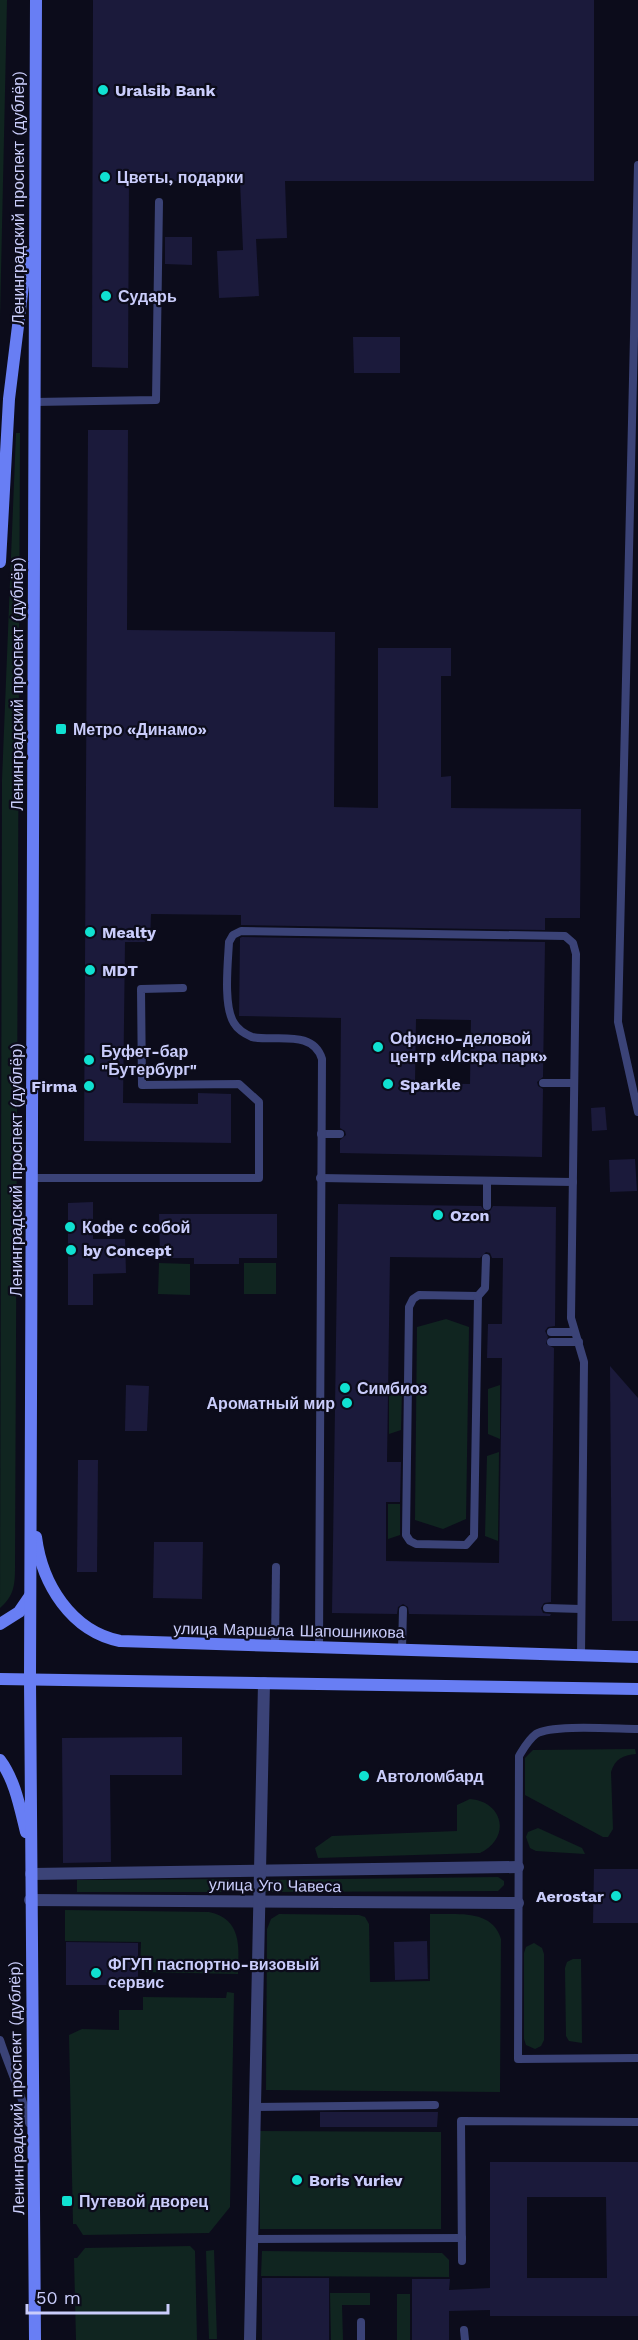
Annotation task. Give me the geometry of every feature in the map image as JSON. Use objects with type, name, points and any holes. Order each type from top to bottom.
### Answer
[{"type":"main road","name":"Ленинградский проспект (дублёр)","points":[[35,2340],[30,1900],[30,1596],[36,0]]},
{"type":"main road","points":[[0,562],[9,399],[34,198]]},
{"type":"main road","name":"улица Маршала Шапошникова","points":[[32,1500],[37,1543],[51,1586],[71,1615],[93,1633],[120,1641],[638,1657]]},
{"type":"main road","points":[[0,1624],[19,1612],[30,1596]]},
{"type":"main road","points":[[0,1679],[638,1689]]},
{"type":"main road","points":[[0,1760],[6,1768],[16,1796],[31,1847]]},
{"type":"street","points":[[250,2340],[264,1683]]},
{"type":"street","name":"улица Уго Чавеса","points":[[31,1874],[518,1867]]},
{"type":"street","name":"улица Уго Чавеса","points":[[30,1900],[362,1904],[518,1903]]},
{"type":"lane","points":[[638,165],[618,1022],[638,1112]]},
{"type":"lane","points":[[34,402],[156,400],[159,202]]},
{"type":"lane","points":[[319,1647],[321,1059],[316,1047],[305,1040],[252,1037],[238,1029],[230,1016],[229,942],[232,935],[237,932],[565,936],[573,943],[576,954],[571,1318],[584,1362],[580,1655]]},
{"type":"lane","points":[[32,1179],[259,1178],[259,1102],[239,1083],[142,1085],[141,989],[183,988]]},
{"type":"lane","points":[[543,1083],[574,1083]]},
{"type":"lane","points":[[321,1134],[340,1134]]},
{"type":"lane","points":[[320,1178],[573,1182]]},
{"type":"lane","points":[[487,1181],[487,1206]]},
{"type":"lane","points":[[478,1296],[474,1536],[466,1545],[416,1544],[406,1535],[410,1302],[419,1295],[478,1296],[483,1292],[486,1284],[486,1258]]},
{"type":"lane","points":[[551,1332],[574,1332]]},
{"type":"lane","points":[[551,1342],[579,1342]]},
{"type":"lane","points":[[275,1646],[276,1567]]},
{"type":"lane","points":[[547,1608],[581,1609]]},
{"type":"lane","points":[[402,1649],[403,1610]]},
{"type":"lane","points":[[638,1729],[551,1729],[537,1734],[526,1744],[519,1756],[518,2059],[638,2058]]},
{"type":"lane","points":[[0,2040],[24,2103],[33,2136]]},
{"type":"lane","points":[[255,2107],[435,2105]]},
{"type":"lane","points":[[462,2261],[461,2121],[638,2122]]},
{"type":"lane","points":[[252,2239],[462,2238]]},
{"type":"lane","points":[[361,2322],[361,2340]]},
{"type":"lane","points":[[464,2330],[465,2340]]},
{"type":"green space","points":[[0,0],[7,0],[0,318]]},
{"type":"green space","points":[[16,433],[20,433],[15,1573],[11,1594],[0,1608],[2,780]]},
{"type":"green space","points":[[159,1263],[190,1264],[190,1295],[158,1294]]},
{"type":"green space","points":[[244,1263],[276,1263],[276,1294],[244,1294]]},
{"type":"green space","points":[[446,1319],[469,1327],[466,1519],[443,1529],[415,1520],[417,1327]]},
{"type":"green space","points":[[500,1385],[500,1439],[488,1434],[488,1389]]},
{"type":"green space","points":[[389,1386],[402,1389],[401,1430],[389,1434]]},
{"type":"green space","points":[[499,1452],[498,1541],[485,1536],[487,1456]]},
{"type":"green space","points":[[388,1504],[400,1504],[400,1535],[388,1539]]},
{"type":"green space","points":[[635,1749],[636,1754],[620,1758],[611,1772],[613,1829],[608,1837],[603,1837],[525,1795],[525,1758],[533,1750]]},
{"type":"green space","points":[[470,1799],[490,1807],[496,1813],[499,1822],[496,1839],[480,1853],[318,1858],[315,1848],[332,1836],[457,1831],[457,1805]]},
{"type":"green space","points":[[538,1828],[582,1848],[585,1854],[536,1851],[530,1848],[526,1837],[528,1832]]},
{"type":"green space","points":[[498,1877],[504,1881],[504,1885],[498,1891],[263,1892],[263,1880]]},
{"type":"green space","points":[[229,1879],[230,1892],[77,1892],[77,1880]]},
{"type":"green space","points":[[65,1910],[209,1912],[220,1916],[228,1921],[236,1936],[239,1954],[238,1974],[140,1972],[141,1942],[65,1941]]},
{"type":"green space","points":[[279,1914],[365,1917],[369,1924],[370,1982],[430,1981],[430,1914],[472,1915],[490,1922],[501,1939],[500,2092],[266,2090],[267,1929],[271,1919]]},
{"type":"green space","points":[[534,1943],[542,1948],[544,1954],[544,2040],[541,2046],[535,2049],[526,2045],[524,2039],[524,1953],[526,1947]]},
{"type":"green space","points":[[581,1959],[582,2043],[569,2041],[566,2036],[565,1968],[567,1962]]},
{"type":"green space","points":[[227,1992],[234,1993],[230,2207],[209,2233],[83,2235],[76,2224],[73,2224],[69,2035],[82,2029],[119,2030],[119,2010],[143,2010],[143,1997],[226,1998]]},
{"type":"green space","points":[[260,2131],[441,2132],[441,2229],[260,2229]]},
{"type":"green space","points":[[190,2246],[195,2251],[197,2340],[76,2340],[74,2258],[77,2258],[85,2248]]},
{"type":"green space","points":[[214,2250],[217,2339],[209,2339],[206,2251]]},
{"type":"green space","points":[[262,2251],[442,2253],[449,2260],[449,2277],[261,2276]]},
{"type":"green space","points":[[330,2293],[370,2293],[370,2305],[342,2305],[343,2340],[331,2340]]},
{"type":"green space","points":[[397,2294],[410,2294],[410,2340],[397,2340]]},
{"type":"building","points":[[93,0],[594,0],[594,181],[285,181],[287,238],[256,239],[259,296],[219,298],[217,251],[243,250],[240,181],[129,181],[128,368],[92,367]]},
{"type":"building","points":[[165,237],[192,237],[192,265],[165,264]]},
{"type":"building","points":[[353,337],[400,337],[400,373],[354,373]]},
{"type":"building","points":[[88,430],[128,430],[127,630],[335,632],[334,807],[378,808],[378,648],[451,648],[451,676],[441,676],[441,777],[451,776],[451,808],[581,809],[580,918],[545,918],[545,930],[241,925],[241,915],[151,914],[150,942],[125,942],[123,1103],[198,1104],[198,1093],[231,1094],[231,1143],[84,1141]]},
{"type":"building","name":"Офисно-деловой центр «Искра парк»","points":[[240,938],[545,942],[543,1077],[537,1082],[538,1086],[543,1089],[542,1157],[340,1153],[340,1140],[346,1135],[345,1131],[340,1128],[341,1018],[239,1016]],"holes":[[[416,1019],[471,1020],[470,1084],[415,1083]]]},
{"type":"building","points":[[605,1107],[607,1130],[592,1131],[591,1108]]},
{"type":"building","points":[[635,1159],[637,1191],[610,1192],[609,1160]]},
{"type":"building","points":[[93,1202],[93,1239],[125,1239],[126,1273],[93,1274],[93,1305],[68,1305],[68,1203]]},
{"type":"building","points":[[338,1204],[481,1206],[486,1212],[490,1211],[493,1206],[556,1207],[555,1326],[548,1327],[545,1331],[548,1337],[546,1344],[554,1348],[551,1602],[544,1603],[541,1608],[543,1613],[551,1614],[550,1616],[409,1614],[408,1607],[403,1604],[398,1607],[397,1614],[332,1613]],"holes":[[[486,1252],[490,1253],[492,1258],[503,1258],[502,1324],[488,1324],[487,1358],[502,1358],[499,1563],[386,1561],[386,1502],[400,1502],[401,1462],[387,1462],[390,1257],[480,1258]]]},
{"type":"building","points":[[159,1214],[277,1214],[277,1258],[239,1258],[239,1264],[194,1264],[194,1258],[160,1258]]},
{"type":"building","points":[[610,1366],[638,1398],[638,1621],[612,1621]]},
{"type":"building","points":[[126,1385],[149,1386],[147,1431],[125,1431]]},
{"type":"building","points":[[78,1460],[98,1460],[97,1572],[77,1572]]},
{"type":"building","points":[[154,1542],[203,1542],[202,1599],[153,1598]]},
{"type":"building","points":[[182,1737],[182,1775],[110,1775],[111,1862],[63,1863],[62,1738]]},
{"type":"building","name":"Aerostar","points":[[594,1869],[638,1869],[638,1923],[593,1923]]},
{"type":"building","points":[[427,1941],[428,1979],[395,1980],[394,1942]]},
{"type":"building","points":[[66,1942],[138,1943],[138,1985],[66,1985]]},
{"type":"building","points":[[320,2112],[438,2112],[437,2127],[320,2127]]},
{"type":"building","points":[[490,2162],[638,2162],[638,2316],[490,2316],[490,2310],[449,2311],[449,2340],[412,2340],[412,2279],[450,2279],[449,2290],[490,2288]],"holes":[[[527,2197],[606,2197],[607,2278],[527,2278]]]},
{"type":"building","points":[[262,2278],[329,2278],[329,2340],[262,2340]]},
{"type":"place","name":"Uralsib Bank","points":[[103,90]]},
{"type":"place","name":"Цветы, подарки","points":[[105,177]]},
{"type":"place","name":"Сударь","points":[[106,296]]},
{"type":"place","name":"Метро «Динамо»","points":[[61,729]]},
{"type":"place","name":"Mealty","points":[[90,932]]},
{"type":"place","name":"MDT","points":[[90,970]]},
{"type":"place","name":"Офисно-деловой центр «Искра парк»","points":[[378,1047]]},
{"type":"place","name":"Буфет-бар \"Бутербург\"","points":[[89,1060]]},
{"type":"place","name":"Sparkle","points":[[388,1084]]},
{"type":"place","name":"Firma","points":[[89,1086]]},
{"type":"place","name":"Ozon","points":[[438,1215]]},
{"type":"place","name":"Кофе с собой","points":[[70,1227]]},
{"type":"place","name":"by Concept","points":[[71,1250]]},
{"type":"place","name":"Симбиоз","points":[[345,1388]]},
{"type":"place","name":"Ароматный мир","points":[[347,1403]]},
{"type":"place","name":"Автоломбард","points":[[364,1776]]},
{"type":"place","name":"Aerostar","points":[[616,1896]]},
{"type":"place","name":"ФГУП паспортно-визовый сервис","points":[[96,1973]]},
{"type":"place","name":"Boris Yuriev","points":[[297,2180]]},
{"type":"place","name":"Путевой дворец","points":[[67,2201]]}]
